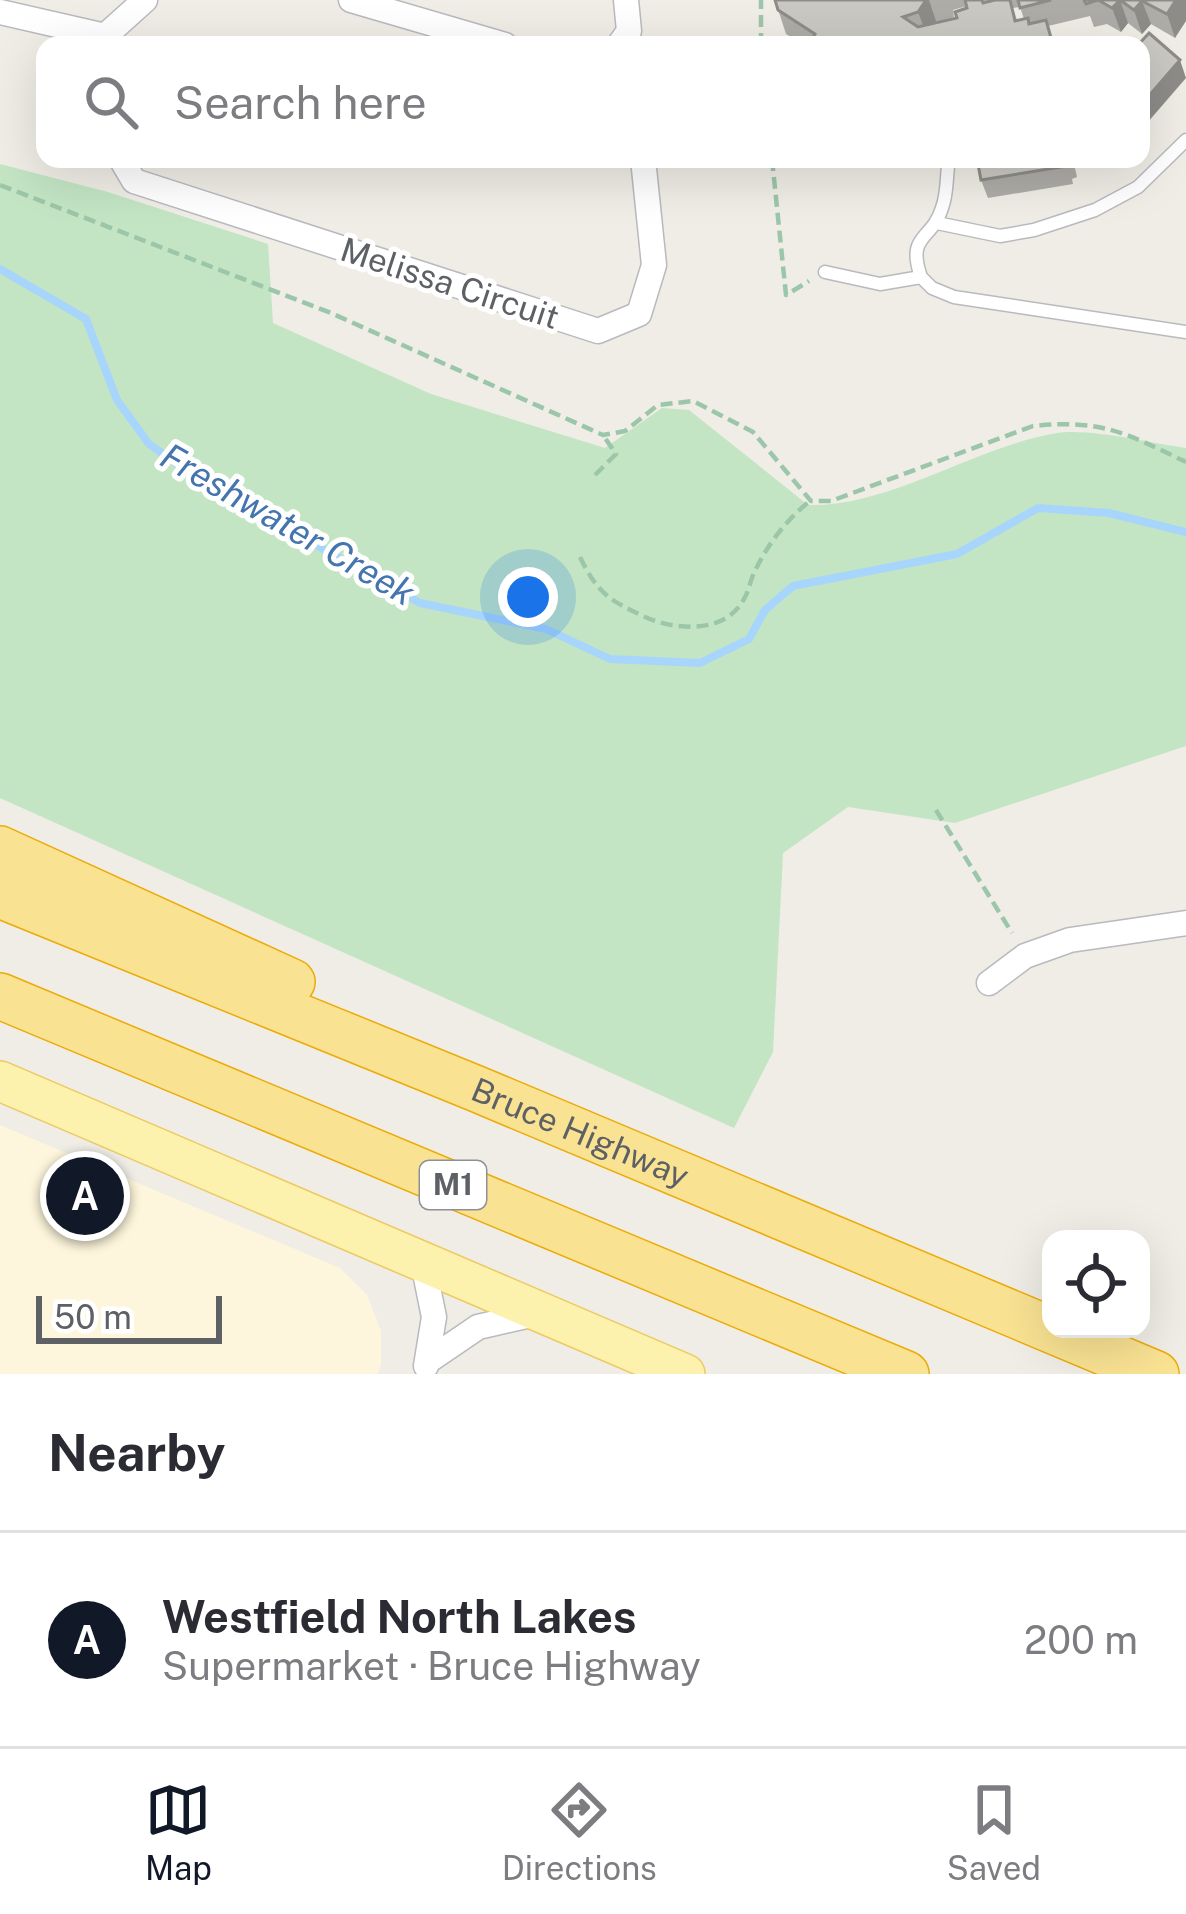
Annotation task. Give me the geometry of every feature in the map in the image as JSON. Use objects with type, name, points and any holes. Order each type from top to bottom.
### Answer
[{"type":"highway","points":[[0,849],[455,1055],[477,1089]]},
{"type":"highway","name":"Bruce Highway","points":[[0,895],[1156,1374]]},
{"type":"highway","name":"M1","points":[[0,996],[906,1374]]},
{"type":"main road","points":[[0,1081],[685,1374]]},
{"type":"street","points":[[110,36],[145,0]]},
{"type":"street","points":[[351,0],[474,36]]},
{"type":"street","points":[[625,36],[626,0]]},
{"type":"street","points":[[0,12],[91,36]]},
{"type":"street","name":"Melissa Circuit","points":[[126,168],[134,181],[598,331],[639,314],[654,265],[645,168]]},
{"type":"street","points":[[989,983],[1025,956],[1070,940],[1186,923]]},
{"type":"street","points":[[423,1263],[434,1317],[425,1367]]},
{"type":"street","points":[[425,1367],[478,1327],[541,1313]]},
{"type":"lane","points":[[937,223],[1000,236],[1095,210],[1138,187],[1186,140]]},
{"type":"lane","points":[[948,168],[937,223],[921,234],[914,256],[921,277],[932,288],[954,297],[1186,332]]},
{"type":"lane","points":[[825,272],[880,284],[921,277]]},
{"type":"path","points":[[761,0],[761,36]]},
{"type":"path","points":[[773,168],[786,296],[825,272]]},
{"type":"path","points":[[0,185],[331,314],[603,435],[616,454],[596,475]]},
{"type":"path","points":[[603,435],[625,431],[658,405],[693,401],[754,432],[811,501]]},
{"type":"path","points":[[580,557],[605,597],[663,625],[713,626],[743,603],[768,548],[790,518],[811,501],[831,501],[1033,426],[1067,423],[1114,428],[1186,462]]},
{"type":"path","points":[[936,811],[1025,956]]},
{"type":"shaded area","points":[[0,1125],[340,1268],[367,1295],[381,1331],[377,1374],[0,1374]]},
{"type":"green space","points":[[0,164],[108,192],[268,244],[273,323],[431,394],[605,448],[662,408],[689,410],[808,505],[870,497],[994,450],[1057,433],[1103,434],[1186,448],[1186,746],[955,823],[848,807],[783,853],[773,1052],[734,1128],[0,798]]},
{"type":"building","points":[[775,0],[926,0],[918,12],[903,17],[918,27],[957,18],[955,12],[967,8],[965,0],[1010,0],[1015,21],[1046,20],[1050,36],[814,36],[778,10]]},
{"type":"building","points":[[1018,0],[1051,0],[1020,8]]},
{"type":"building","points":[[1120,0],[1176,0],[1167,14],[1142,1],[1134,10]]},
{"type":"building","points":[[1149,33],[1180,60],[1150,95],[1150,36]]},
{"type":"building","points":[[979,168],[1055,168],[981,180]]},
{"type":"waterway","name":"Freshwater Creek","points":[[0,269],[86,319],[117,400],[149,444],[203,482],[420,603],[546,629],[610,659],[700,663],[749,639],[765,610],[793,586],[957,554],[1038,508],[1109,513],[1186,532]]},
{"type":"place","name":"Westfield North Lakes","points":[[85,1196]]}]
